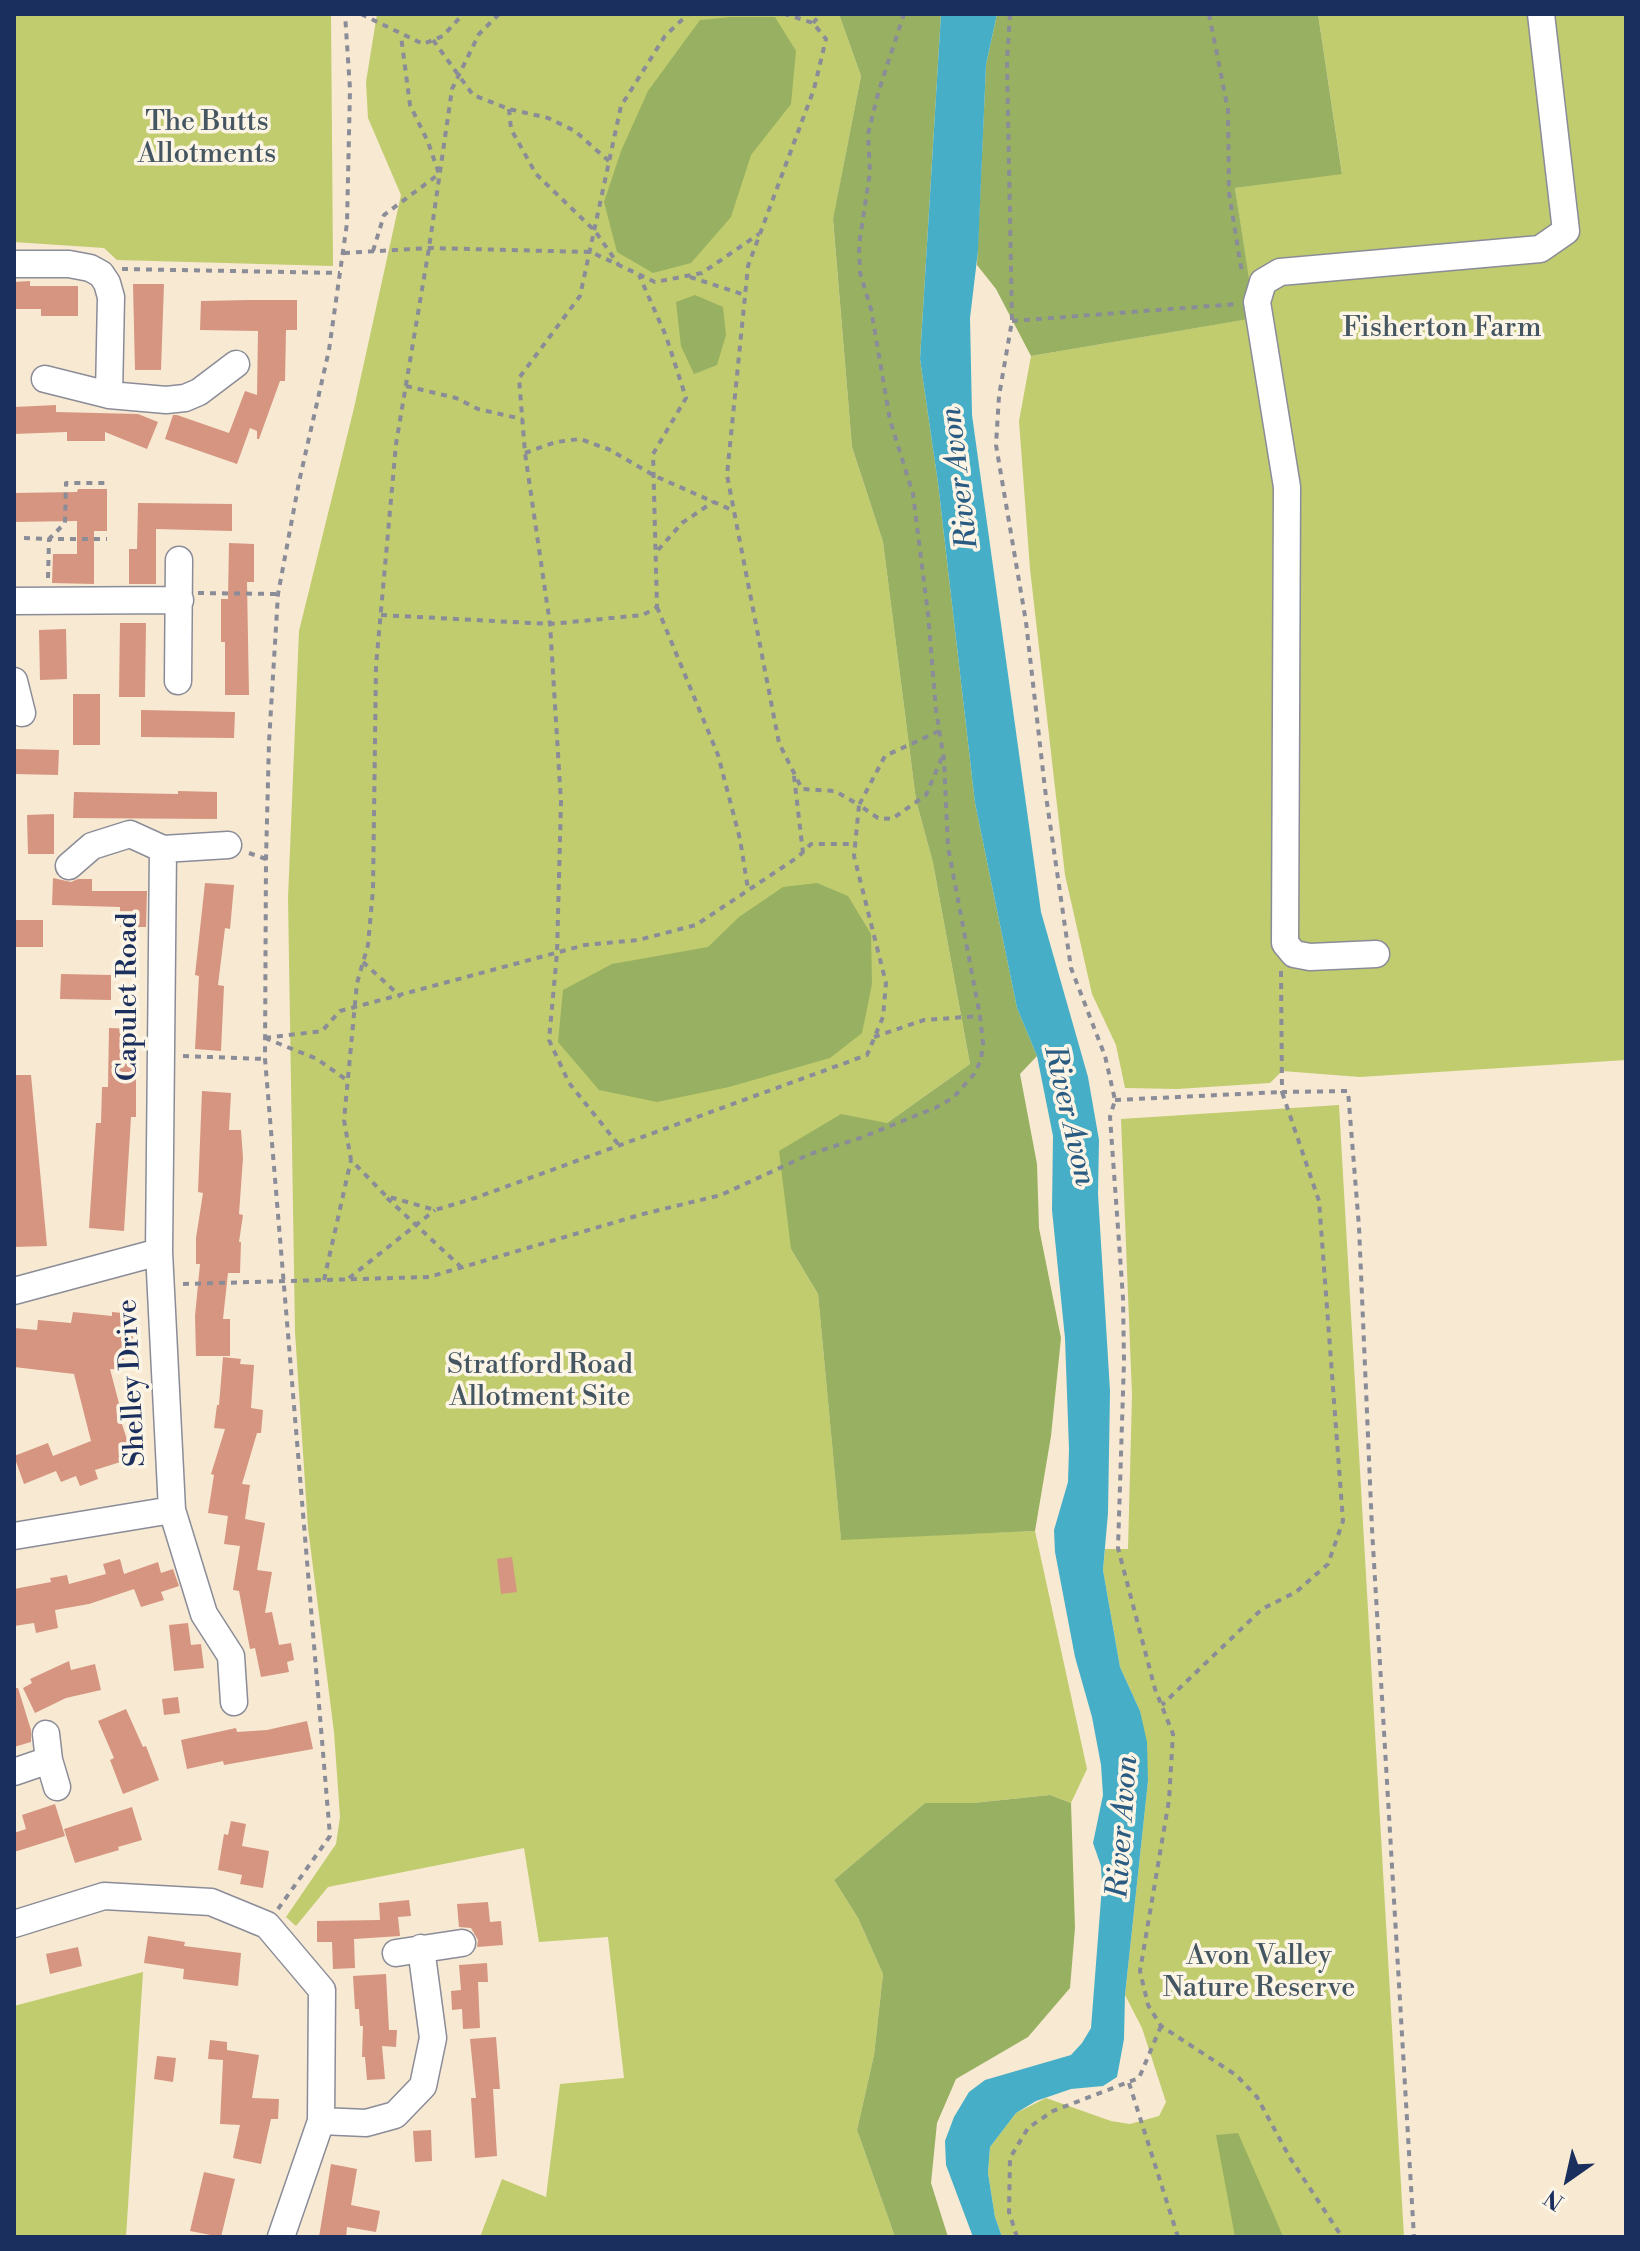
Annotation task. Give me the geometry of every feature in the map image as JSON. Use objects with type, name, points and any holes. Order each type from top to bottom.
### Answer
[{"type":"street","points":[[1376,954],[1310,957],[1294,954],[1285,943],[1287,487],[1257,302],[1263,282],[1280,272],[1540,249],[1566,231],[1541,14]]},
{"type":"street","points":[[14,264],[69,264],[90,268],[101,274],[111,297],[109,395]]},
{"type":"street","points":[[45,379],[109,395],[166,400],[185,398],[199,392],[236,364]]},
{"type":"street","points":[[178,681],[179,560]]},
{"type":"street","points":[[14,601],[180,596]]},
{"type":"street","points":[[14,681],[22,713]]},
{"type":"street","points":[[69,866],[92,846],[130,834],[163,849],[228,845]]},
{"type":"street","name":"Capulet Road","points":[[159,1252],[163,849]]},
{"type":"street","points":[[14,1291],[159,1252]]},
{"type":"street","name":"Shelley Drive","points":[[159,1252],[172,1510],[204,1614],[231,1656],[234,1702]]},
{"type":"street","points":[[14,1536],[172,1510]]},
{"type":"street","points":[[46,1734],[57,1787]]},
{"type":"street","points":[[14,1772],[49,1760]]},
{"type":"street","points":[[14,1924],[104,1896],[211,1902],[267,1925],[322,1990],[321,2121],[281,2237]]},
{"type":"street","points":[[321,2121],[366,2123],[395,2115],[423,2086],[433,2038],[409,1951],[462,1943]]},
{"type":"path","points":[[267,1925],[330,1836],[265,1059],[266,830],[278,594],[329,350],[347,223],[350,89],[345,14]]},
{"type":"path","points":[[361,14],[423,44],[443,36],[463,14]]},
{"type":"path","points":[[324,1280],[351,1160],[344,1120],[357,983],[368,945],[373,890],[376,666],[396,444],[452,89],[479,34],[499,14]]},
{"type":"path","points":[[618,1145],[569,1083],[549,1040],[557,953],[561,802],[550,624],[525,453],[519,378],[580,296],[621,106],[665,36],[688,14]]},
{"type":"path","points":[[785,14],[813,23],[826,39],[814,89],[748,266],[727,475],[779,743],[802,789],[835,791],[878,818],[892,819],[926,795],[943,755]]},
{"type":"path","points":[[813,23],[821,14]]},
{"type":"path","points":[[161,1285],[429,1277],[643,1214],[721,1195],[810,1154],[935,1108],[953,1098],[981,1060],[980,1016],[948,847],[943,755],[913,494],[890,420],[871,309],[860,273],[859,245],[870,172],[868,134],[904,14]]},
{"type":"path","points":[[1010,14],[1007,61],[1012,321],[999,396],[996,445],[1026,622],[1045,789],[1071,968],[1105,1056],[1115,1100],[1110,1117],[1123,1298],[1124,1361],[1118,1548],[1155,1689],[1173,1734],[1169,1800],[1140,1971],[1148,2005],[1161,2026],[1236,2075],[1257,2097],[1290,2158],[1342,2237]]},
{"type":"path","points":[[1209,14],[1228,110],[1229,193],[1244,287]]},
{"type":"path","points":[[401,36],[410,105],[439,174]]},
{"type":"path","points":[[433,40],[473,95],[509,109],[548,118],[575,131],[610,162]]},
{"type":"path","points":[[509,109],[511,129],[536,174],[595,231],[619,265]]},
{"type":"path","points":[[373,251],[384,215],[439,174]]},
{"type":"path","points":[[343,253],[429,248],[591,252],[655,282],[702,273],[760,233]]},
{"type":"path","points":[[90,268],[340,273]]},
{"type":"path","points":[[639,275],[666,336],[686,398],[653,454],[657,607],[718,755],[740,839],[748,890]]},
{"type":"path","points":[[688,276],[745,295]]},
{"type":"path","points":[[1012,321],[1247,303]]},
{"type":"path","points":[[406,386],[456,398],[478,409],[522,419]]},
{"type":"path","points":[[525,453],[556,442],[580,439],[608,449],[655,476],[734,511]]},
{"type":"path","points":[[48,601],[49,539],[65,523],[66,483],[107,483]]},
{"type":"path","points":[[656,551],[682,523],[713,502]]},
{"type":"path","points":[[24,538],[107,539]]},
{"type":"path","points":[[180,596],[278,594]]},
{"type":"path","points":[[381,615],[550,624],[643,615],[657,607]]},
{"type":"path","points":[[347,1280],[435,1210],[867,1055],[883,1017],[886,983],[854,856],[859,805],[885,756],[939,731]]},
{"type":"path","points":[[793,772],[803,853]]},
{"type":"path","points":[[265,1038],[322,1031],[340,1011],[585,945],[638,940],[696,925],[803,853],[811,844],[856,844]]},
{"type":"path","points":[[1162,1705],[1262,1609],[1296,1592],[1328,1564],[1343,1521],[1319,1201],[1282,1092],[1281,960]]},
{"type":"path","points":[[363,962],[401,997]]},
{"type":"path","points":[[874,1037],[924,1020],[980,1016]]},
{"type":"path","points":[[265,1038],[317,1059],[348,1081]]},
{"type":"path","points":[[161,1055],[265,1059]]},
{"type":"path","points":[[1115,1100],[1348,1091],[1359,1227],[1372,1545],[1414,2237]]},
{"type":"path","points":[[351,1160],[461,1267]]},
{"type":"path","points":[[386,1196],[435,1210]]},
{"type":"path","points":[[1017,2237],[1009,2212],[1010,2158],[1028,2128],[1053,2111],[1139,2078],[1161,2026]]},
{"type":"path","points":[[1128,2082],[1178,2237]]},
{"type":"green space","name":"The Butts Allotments","points":[[14,14],[331,14],[333,266],[117,260],[104,248],[14,242]]},
{"type":"green space","name":"Stratford Road Allotment Site","points":[[377,14],[839,14],[861,76],[833,220],[852,447],[883,542],[916,800],[933,863],[970,1064],[887,1123],[791,1249],[818,1294],[841,1539],[1035,1531],[1087,1769],[1071,1803],[1050,1795],[973,1803],[925,1803],[834,1880],[858,1918],[883,1974],[874,2055],[857,2130],[895,2237],[480,2237],[502,2179],[546,2197],[560,2084],[624,2078],[608,1937],[539,1942],[524,1848],[328,1887],[296,1926],[286,1917],[336,1844],[340,1817],[334,1732],[308,1528],[295,1332],[288,898],[299,631],[354,408],[401,195],[368,118],[366,82]]},
{"type":"green space","points":[[839,14],[941,14],[920,359],[938,483],[975,803],[1017,1008],[1037,1056],[1020,1074],[1037,1164],[1039,1228],[1061,1338],[1051,1436],[1035,1531],[841,1540],[818,1294],[791,1249],[779,1151],[841,1114],[887,1123],[970,1064],[933,863],[916,800],[883,542],[852,447],[833,219],[861,76]]},
{"type":"green space","points":[[997,14],[1318,14],[1342,174],[1235,188],[1255,318],[1031,356],[996,289],[977,265],[986,65]]},
{"type":"green space","name":"Fisherton Farm","points":[[1318,14],[1626,14],[1626,1060],[1360,1077],[1282,1071],[1270,1083],[1177,1089],[1125,1088],[1116,1045],[1092,994],[1065,875],[1030,569],[1019,421],[1031,356],[1254,318],[1235,188],[1342,173]]},
{"type":"green space","points":[[775,17],[796,51],[791,104],[751,155],[731,217],[691,263],[653,273],[617,252],[604,202],[621,151],[648,91],[700,20]]},
{"type":"green space","points":[[695,295],[723,307],[726,335],[717,365],[694,374],[681,346],[676,302]]},
{"type":"green space","points":[[817,883],[848,896],[871,934],[872,984],[862,1033],[830,1058],[729,1087],[657,1102],[599,1090],[558,1042],[563,990],[612,964],[708,947],[739,917],[783,887]]},
{"type":"green space","name":"Avon Valley Nature Reserve","points":[[1339,1105],[1404,2237],[1002,2237],[995,2217],[988,2173],[990,2147],[1016,2113],[1046,2098],[1111,2121],[1130,2124],[1159,2116],[1166,2102],[1142,2028],[1125,1995],[1148,1781],[1140,1711],[1120,1667],[1103,1570],[1105,1549],[1128,1549],[1132,1395],[1121,1119]]},
{"type":"green space","points":[[1050,1795],[1071,1803],[1075,1928],[1070,1988],[1028,2037],[956,2079],[937,2123],[931,2183],[948,2237],[895,2237],[857,2130],[874,2055],[883,1974],[858,1918],[834,1880],[925,1803],[973,1803]]},
{"type":"green space","points":[[143,1972],[126,2237],[14,2237],[14,2006]]},
{"type":"green space","points":[[1238,2133],[1283,2237],[1235,2237],[1216,2135]]},
{"type":"water","name":"River Avon","points":[[941,14],[997,14],[986,65],[978,251],[970,318],[972,415],[1041,912],[1088,1077],[1099,1140],[1098,1194],[1110,1391],[1108,1513],[1103,1570],[1120,1667],[1140,1711],[1147,1742],[1148,1781],[1125,1995],[1124,2039],[1117,2077],[1103,2086],[1071,2089],[1036,2101],[1016,2113],[990,2147],[988,2173],[995,2217],[1002,2237],[973,2237],[946,2165],[945,2141],[954,2117],[969,2092],[985,2080],[1071,2055],[1091,2028],[1102,1886],[1101,1866],[1093,1843],[1103,1795],[1092,1717],[1075,1657],[1055,1552],[1054,1530],[1068,1482],[1069,1449],[1065,1338],[1052,1210],[1053,1136],[1037,1056],[1017,1008],[975,803],[938,483],[920,359]]},
{"type":"building","points":[[30,281],[30,286],[78,286],[78,316],[41,316],[41,309],[14,309],[14,282]]},
{"type":"building","points":[[133,284],[164,284],[161,370],[135,370]]},
{"type":"building","points":[[297,300],[297,330],[286,330],[285,381],[280,381],[259,439],[257,431],[250,428],[237,464],[165,439],[173,415],[229,433],[245,391],[257,395],[258,331],[200,330],[201,301]]},
{"type":"building","points":[[56,405],[56,412],[138,414],[158,422],[147,449],[105,432],[105,441],[67,441],[67,432],[14,434],[14,407]]},
{"type":"building","points":[[78,489],[107,489],[107,531],[94,531],[94,584],[52,583],[53,554],[77,554],[77,521],[14,522],[14,493],[77,492]]},
{"type":"building","points":[[138,503],[232,504],[232,531],[156,529],[156,584],[129,584],[129,549],[137,549]]},
{"type":"building","points":[[229,543],[254,544],[254,582],[247,582],[249,695],[225,695],[221,599],[228,599]]},
{"type":"building","points":[[120,623],[146,623],[145,697],[119,697]]},
{"type":"building","points":[[66,629],[67,679],[40,680],[39,630]]},
{"type":"building","points":[[73,694],[100,694],[100,745],[73,745]]},
{"type":"building","points":[[141,710],[235,712],[234,738],[141,737]]},
{"type":"building","points":[[14,749],[59,750],[58,775],[14,774]]},
{"type":"building","points":[[178,791],[217,792],[217,819],[73,818],[74,792],[178,794]]},
{"type":"building","points":[[54,814],[54,854],[28,854],[27,815]]},
{"type":"building","points":[[53,878],[71,882],[92,879],[92,891],[147,891],[146,927],[120,927],[120,907],[52,905]]},
{"type":"building","points":[[205,883],[234,885],[230,929],[225,928],[218,985],[224,986],[221,1051],[195,1049],[199,976],[195,975]]},
{"type":"building","points":[[14,920],[43,920],[43,947],[14,947]]},
{"type":"building","points":[[61,974],[111,975],[111,1000],[60,999]]},
{"type":"building","points":[[109,1028],[136,1029],[136,1117],[131,1117],[124,1231],[89,1228],[96,1123],[101,1123],[102,1087],[108,1087]]},
{"type":"building","points":[[14,1075],[31,1075],[47,1246],[14,1247]]},
{"type":"building","points":[[202,1091],[231,1093],[229,1130],[241,1130],[243,1158],[239,1214],[243,1215],[239,1242],[240,1273],[228,1273],[223,1319],[230,1319],[230,1356],[196,1356],[195,1316],[200,1264],[196,1264],[196,1238],[203,1193],[198,1192]]},
{"type":"building","points":[[73,1312],[112,1316],[112,1312],[134,1314],[132,1354],[124,1354],[124,1370],[110,1369],[122,1415],[119,1415],[133,1458],[95,1470],[98,1479],[80,1486],[76,1476],[61,1482],[56,1471],[24,1484],[14,1456],[48,1443],[53,1456],[91,1441],[74,1374],[14,1367],[14,1328],[37,1330],[38,1320],[71,1323]]},
{"type":"building","points":[[223,1357],[241,1359],[240,1364],[254,1365],[251,1408],[263,1410],[261,1433],[257,1433],[242,1484],[250,1485],[245,1519],[265,1523],[257,1570],[272,1572],[265,1613],[272,1612],[279,1645],[291,1643],[294,1660],[287,1662],[289,1672],[261,1677],[255,1648],[250,1649],[239,1591],[233,1590],[240,1546],[224,1544],[228,1516],[208,1513],[214,1475],[211,1474],[225,1429],[214,1428]]},
{"type":"building","points":[[512,1557],[517,1592],[501,1594],[497,1559]]},
{"type":"building","points":[[120,1559],[124,1574],[158,1562],[161,1573],[173,1569],[179,1586],[161,1592],[164,1600],[141,1607],[134,1589],[89,1604],[55,1610],[58,1628],[36,1633],[34,1623],[14,1626],[14,1589],[51,1582],[50,1578],[67,1575],[69,1584],[106,1574],[103,1564]]},
{"type":"building","points":[[188,1623],[191,1645],[201,1644],[204,1668],[174,1671],[169,1625]]},
{"type":"building","points":[[69,1661],[71,1670],[95,1664],[101,1690],[66,1698],[35,1713],[23,1688],[32,1683],[30,1679]]},
{"type":"building","points":[[14,1688],[18,1688],[31,1730],[31,1742],[14,1747]]},
{"type":"building","points":[[178,1697],[180,1713],[164,1715],[162,1699]]},
{"type":"building","points":[[126,1709],[143,1747],[146,1746],[159,1780],[123,1794],[110,1760],[114,1758],[98,1721]]},
{"type":"building","points":[[307,1721],[313,1749],[187,1769],[181,1740],[236,1728],[237,1732],[267,1730]]},
{"type":"building","points":[[55,1804],[65,1836],[14,1852],[14,1833],[26,1829],[22,1815]]},
{"type":"building","points":[[132,1807],[142,1840],[75,1863],[64,1829]]},
{"type":"building","points":[[231,1821],[246,1824],[242,1846],[269,1851],[263,1888],[240,1884],[242,1875],[218,1870],[224,1834],[228,1835]]},
{"type":"building","points":[[409,1900],[411,1916],[398,1917],[400,1936],[354,1939],[355,1968],[333,1969],[332,1942],[317,1942],[317,1921],[380,1920],[379,1903]]},
{"type":"building","points":[[488,1902],[490,1922],[501,1921],[503,1945],[477,1947],[478,1940],[471,1928],[459,1927],[457,1904]]},
{"type":"building","points":[[148,1936],[185,1942],[184,1946],[241,1953],[238,1986],[183,1979],[184,1969],[144,1963]]},
{"type":"building","points":[[78,1947],[82,1966],[50,1974],[46,1954]]},
{"type":"building","points":[[487,1963],[488,1982],[478,1982],[480,2028],[463,2029],[462,2009],[452,2010],[451,1991],[461,1990],[459,1965]]},
{"type":"building","points":[[386,1974],[389,2030],[397,2030],[396,2047],[382,2046],[385,2079],[367,2080],[365,2057],[362,2057],[363,2026],[360,2026],[359,2009],[355,2009],[353,1976]]},
{"type":"building","points":[[496,2037],[500,2089],[493,2089],[497,2156],[475,2158],[471,2098],[476,2098],[470,2039]]},
{"type":"building","points":[[210,2040],[227,2042],[227,2050],[259,2055],[252,2098],[279,2099],[278,2119],[271,2119],[261,2164],[233,2158],[240,2125],[220,2124],[223,2060],[208,2059]]},
{"type":"building","points":[[157,2056],[176,2058],[173,2082],[154,2079]]},
{"type":"building","points":[[431,2130],[432,2161],[415,2162],[413,2131]]},
{"type":"building","points":[[331,2164],[357,2169],[351,2205],[380,2211],[376,2232],[347,2227],[346,2237],[319,2237]]},
{"type":"building","points":[[204,2172],[235,2179],[221,2237],[190,2231]]}]
